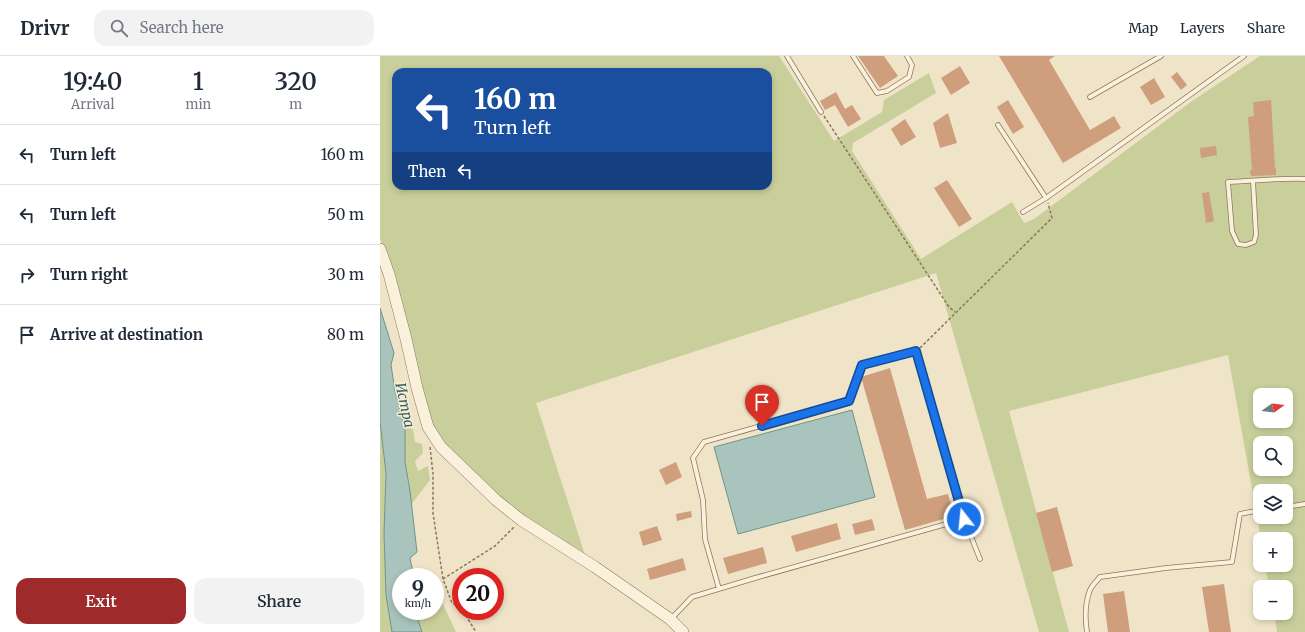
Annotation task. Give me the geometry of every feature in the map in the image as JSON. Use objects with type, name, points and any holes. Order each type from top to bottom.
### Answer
[{"type":"street","points":[[380,249],[389,274],[428,427],[442,447],[496,500],[521,520],[595,567],[670,620],[683,632]]},
{"type":"lane","points":[[787,56],[821,112]]},
{"type":"lane","points":[[853,56],[877,93],[887,91],[909,77],[912,65],[907,56]]},
{"type":"lane","points":[[1090,97],[1161,56]]},
{"type":"lane","points":[[1023,212],[1046,198],[1244,56]]},
{"type":"lane","points":[[998,125],[1046,198]]},
{"type":"lane","points":[[1253,181],[1256,235],[1254,242],[1246,245],[1238,244],[1232,231],[1228,182],[1253,181],[1305,179]]},
{"type":"lane","points":[[719,589],[704,539],[703,500],[693,458],[704,442],[849,401],[862,365],[916,351],[964,519],[980,558]]},
{"type":"lane","points":[[1293,506],[1305,504]]},
{"type":"lane","points":[[1087,632],[1086,621],[1088,600],[1091,588],[1100,577],[1166,568],[1232,562],[1240,514],[1253,511]]},
{"type":"lane","points":[[670,620],[692,597],[964,519]]},
{"type":"path","points":[[821,112],[949,307],[955,312]]},
{"type":"path","points":[[916,351],[1052,218],[1046,198]]},
{"type":"path","points":[[430,447],[433,474],[433,513],[441,568]]},
{"type":"path","points":[[444,578],[495,546],[521,520]]},
{"type":"path","points":[[444,582],[452,603]]},
{"type":"path","points":[[469,620],[476,632]]},
{"type":"green space","points":[[380,56],[779,56],[834,141],[882,112],[884,100],[929,73],[936,93],[853,143],[852,151],[921,259],[1012,202],[1024,223],[1034,219],[1192,101],[1260,56],[1305,56],[1305,632],[1277,632],[1275,620],[1293,620],[1293,580],[1268,580],[1266,572],[1293,572],[1293,532],[1260,532],[1258,524],[1293,524],[1293,484],[1253,484],[1253,494],[1228,355],[1009,411],[1069,632],[1039,632],[936,273],[536,403],[585,555],[514,510],[452,456],[431,421],[393,269],[380,239]]},
{"type":"green space","points":[[380,422],[386,473],[384,534],[386,595],[392,632],[380,632]]},
{"type":"green space","points":[[405,428],[413,429],[415,442],[422,444],[423,453],[415,461],[418,471],[428,466],[430,480],[411,505],[405,462]]},
{"type":"green space","points":[[444,606],[456,632],[422,632],[418,620],[444,620]]},
{"type":"water","points":[[380,308],[394,353],[391,365],[395,391],[405,428],[405,462],[417,552],[410,558],[412,568],[392,568],[392,620],[418,620],[422,632],[392,632],[386,595],[384,534],[386,473],[380,422]]},
{"type":"water","points":[[852,410],[875,497],[738,534],[714,447]]},
{"type":"building","points":[[858,56],[884,56],[898,76],[880,88]]},
{"type":"building","points":[[999,56],[1055,56],[1049,60],[1090,130],[1114,116],[1121,128],[1063,163]]},
{"type":"building","points":[[960,66],[970,83],[951,95],[941,78]]},
{"type":"building","points":[[1177,72],[1187,85],[1181,90],[1171,77]]},
{"type":"building","points":[[1154,78],[1165,97],[1151,105],[1140,87]]},
{"type":"building","points":[[836,92],[845,109],[852,105],[861,119],[848,127],[835,105],[825,110],[820,101]]},
{"type":"building","points":[[1008,100],[1024,127],[1013,134],[997,107]]},
{"type":"building","points":[[1271,100],[1276,175],[1251,176],[1250,170],[1252,170],[1248,117],[1254,116],[1253,102]]},
{"type":"building","points":[[948,113],[957,143],[940,148],[933,123]]},
{"type":"building","points":[[905,119],[916,137],[901,146],[891,129]]},
{"type":"building","points":[[1216,146],[1217,155],[1201,158],[1200,148]]},
{"type":"building","points":[[947,180],[972,219],[959,227],[934,188]]},
{"type":"building","points":[[1209,192],[1214,221],[1206,223],[1202,193]]},
{"type":"building","points":[[890,368],[927,499],[948,494],[954,516],[905,530],[861,377]]},
{"type":"building","points":[[676,462],[682,477],[666,485],[659,470]]},
{"type":"building","points":[[1057,507],[1073,566],[1052,572],[1036,513]]},
{"type":"building","points":[[691,511],[692,517],[677,521],[676,514]]},
{"type":"building","points":[[872,519],[875,530],[855,535],[852,524]]},
{"type":"building","points":[[837,523],[841,539],[796,552],[791,536]]},
{"type":"building","points":[[657,526],[662,540],[643,546],[639,532]]},
{"type":"building","points":[[763,547],[767,563],[728,574],[723,558]]},
{"type":"building","points":[[683,558],[686,570],[650,580],[647,569]]},
{"type":"building","points":[[1224,584],[1231,632],[1209,632],[1202,587]]},
{"type":"building","points":[[1124,591],[1130,632],[1108,632],[1103,594]]},
{"type":"route","points":[[762,426],[849,401],[862,365],[916,351],[964,519]]},
{"type":"water label","name":"Истра","points":[[405,405]]}]
